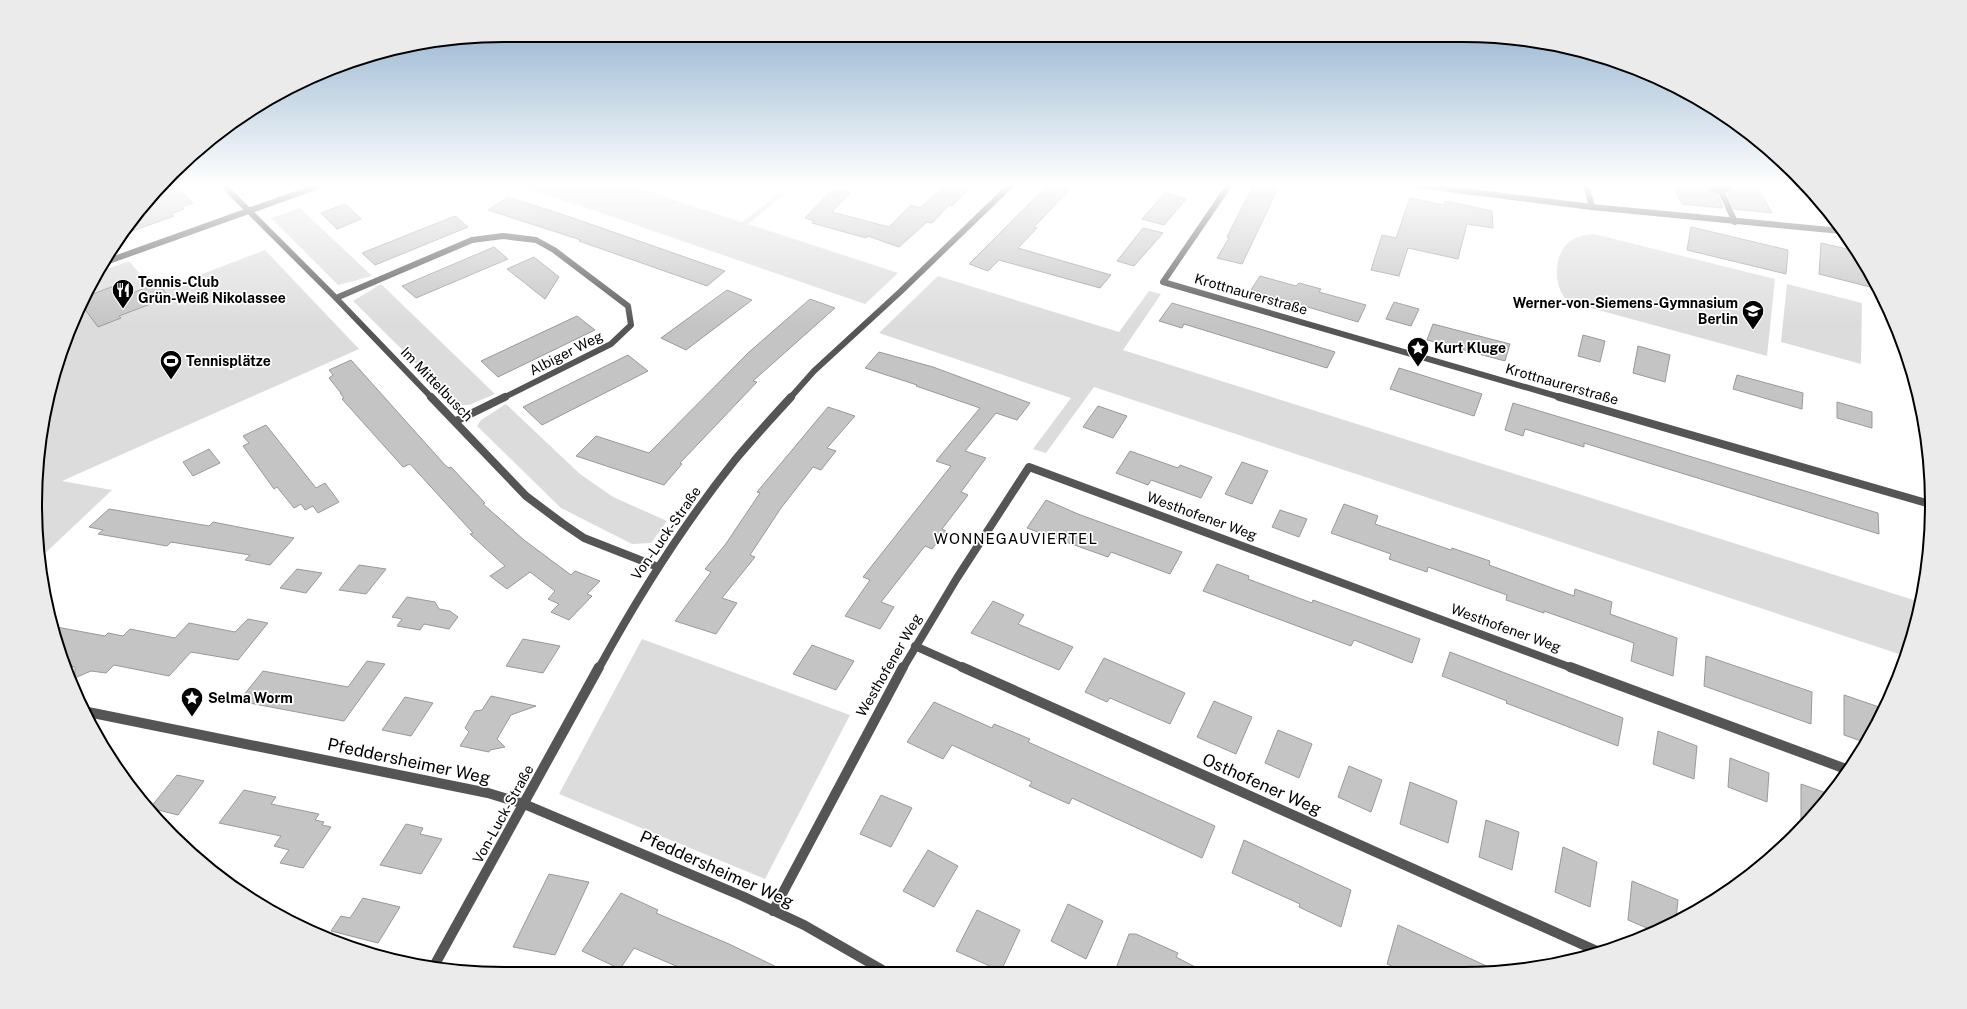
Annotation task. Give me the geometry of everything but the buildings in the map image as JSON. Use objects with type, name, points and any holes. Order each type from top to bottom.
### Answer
[{"type":"street","points":[[113,260],[192,231]]},
{"type":"street","name":"Im Mittelbusch","points":[[268,231],[456,421],[526,496],[562,523],[591,541],[658,567]]},
{"type":"street","name":"Von-Luck-Straße","points":[[436,962],[611,646],[658,567],[735,460],[814,371],[963,231]]},
{"type":"street","name":"Krottnaurerstraße","points":[[1198,231],[1163,282],[1925,503]]},
{"type":"street","name":"Albiger Weg","points":[[336,298],[472,240],[503,236],[536,240],[554,250],[628,306],[631,325],[611,344],[456,421]]},
{"type":"street","name":"Westhofener Weg","points":[[773,911],[856,752],[915,646],[948,591],[1029,467],[1842,768]]},
{"type":"street","name":"Osthofener Weg","points":[[915,646],[1592,948]]},
{"type":"street","name":"Pfeddersheimer Weg","points":[[92,713],[488,793],[524,804],[804,925],[877,967]]},
{"type":"shaded area","points":[[284,231],[324,231],[372,276],[338,285]]},
{"type":"shaded area","points":[[654,231],[770,231],[898,273],[865,304]]},
{"type":"shaded area","points":[[1594,234],[1775,279],[1767,356],[1569,302],[1560,290],[1558,281],[1557,273],[1560,256],[1563,249],[1574,239],[1580,236]]},
{"type":"shaded area","name":"Tennisplätze","points":[[265,250],[359,349],[62,481],[112,490],[45,553],[42,504],[46,444],[58,385],[77,328],[106,269],[129,261],[155,292]]},
{"type":"shaded area","points":[[938,276],[1119,332],[1149,291],[1161,294],[1123,350],[1915,600],[1909,624],[1900,654],[1094,387],[1046,453],[1033,449],[1071,398],[879,333]]},
{"type":"shaded area","points":[[381,284],[495,394],[469,405],[458,405],[353,301]]},
{"type":"shaded area","points":[[1787,284],[1862,303],[1861,364],[1781,342]]},
{"type":"shaded area","points":[[506,404],[580,474],[613,497],[667,521],[651,543],[632,544],[561,508],[477,426],[481,420]]},
{"type":"shaded area","points":[[642,639],[850,715],[765,879],[559,794]]},
{"type":"place","name":"Tennis-Club Grün-Weiß Nikolassee","points":[[123,310]]},
{"type":"place","name":"Werner-von-Siemens-Gymnasium Berlin","points":[[1753,330]]},
{"type":"place","name":"Kurt Kluge","points":[[1418,368]]},
{"type":"place","name":"Tennisplätze","points":[[171,380]]},
{"type":"place","name":"Selma Worm","points":[[192,718]]},
{"type":"district","name":"WONNEGAUVIERTEL","points":[[1016,538]]}]
